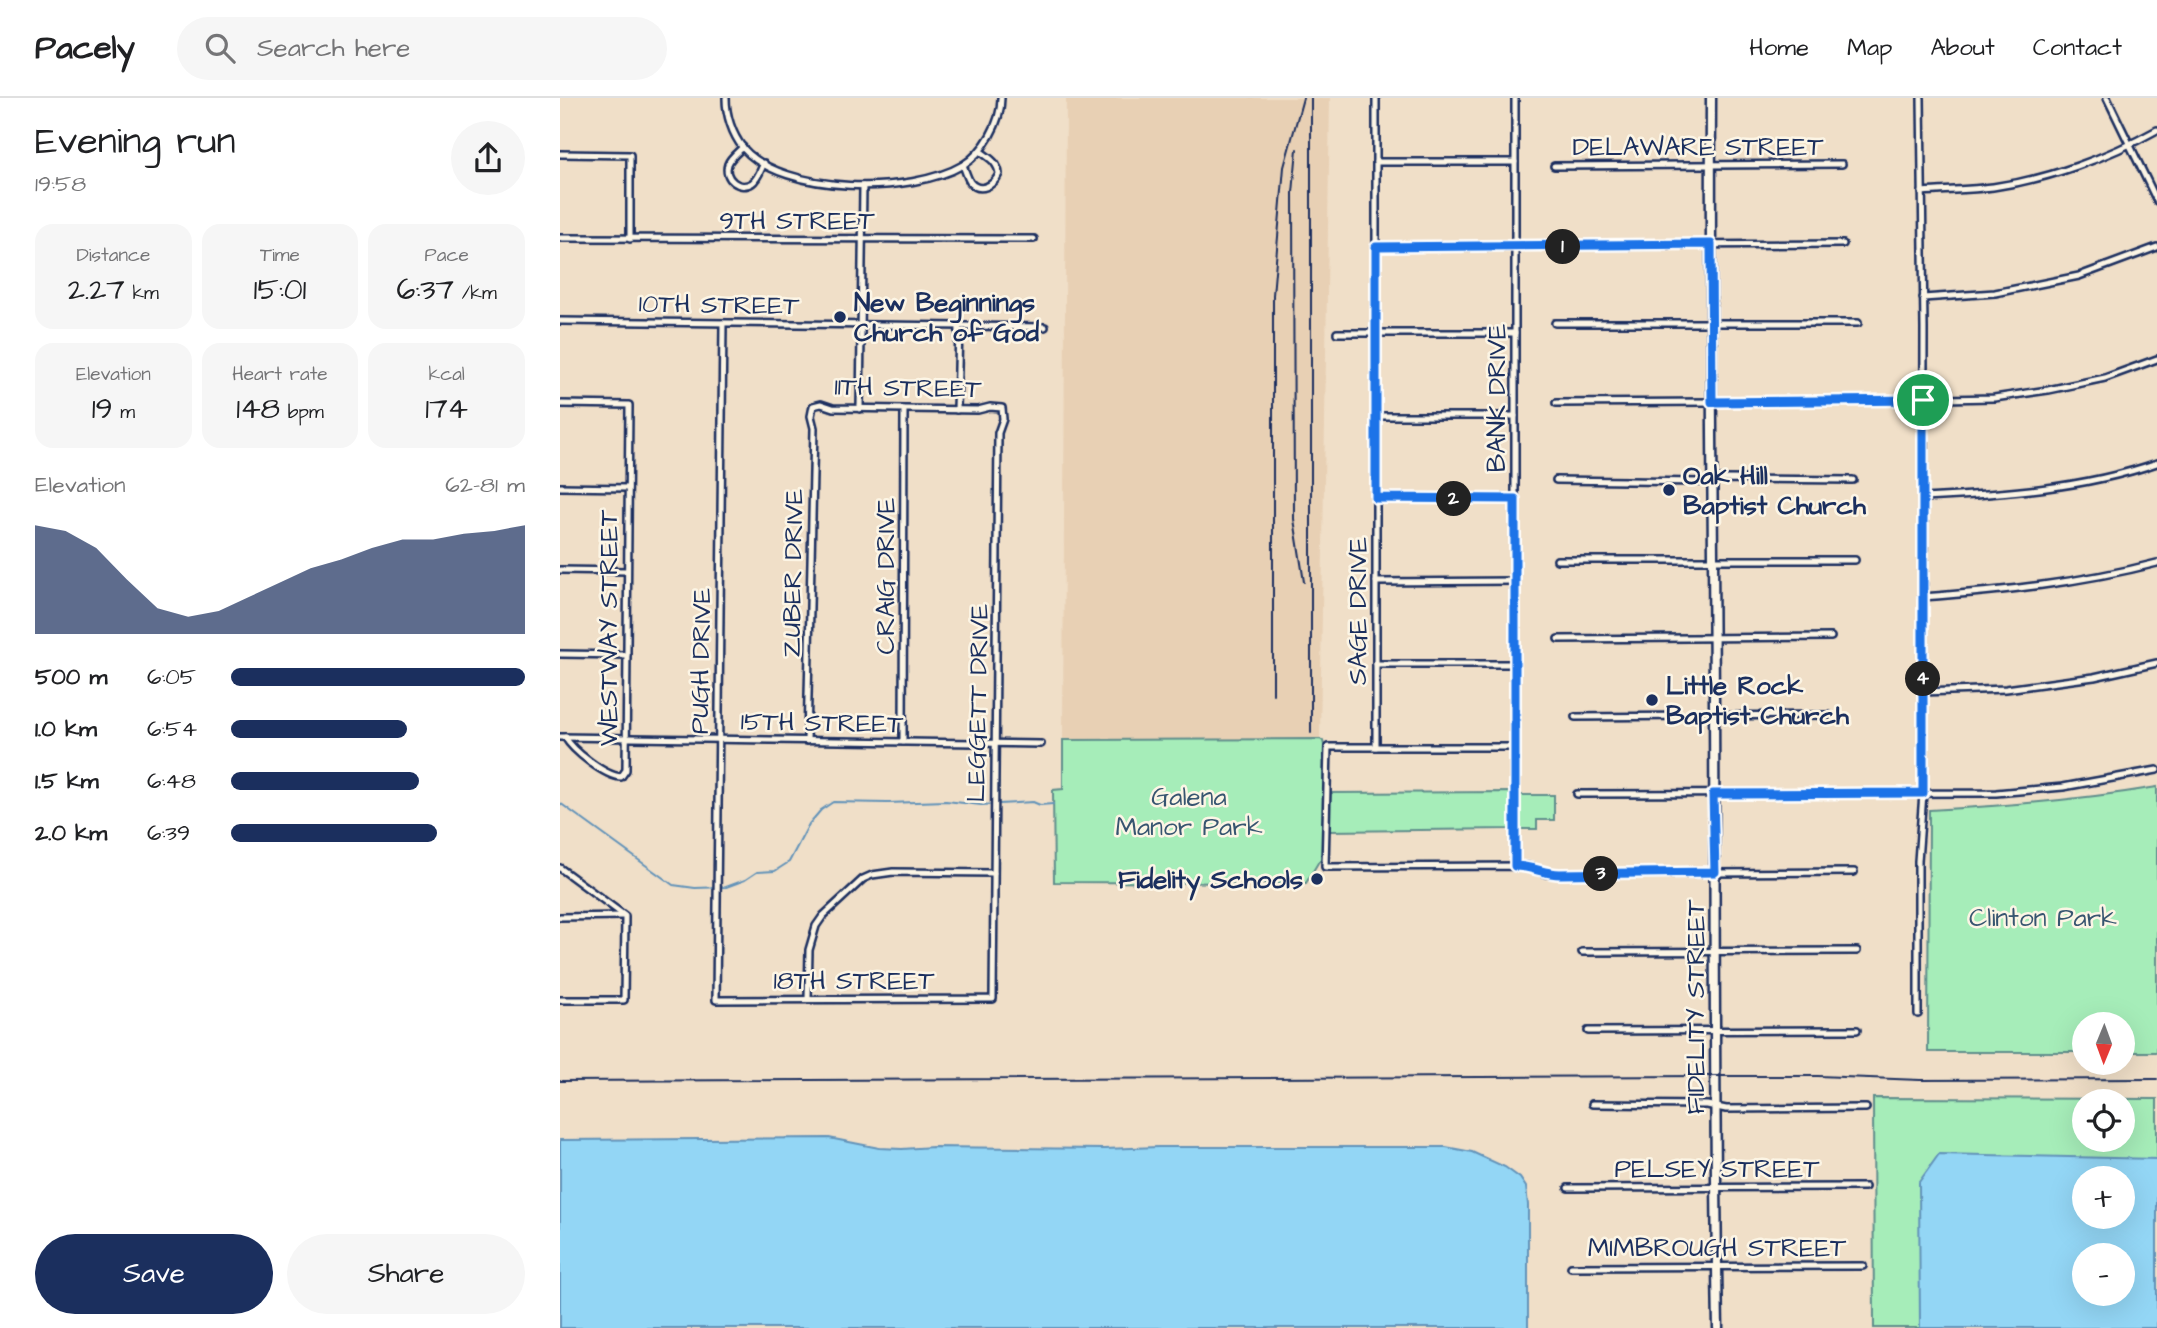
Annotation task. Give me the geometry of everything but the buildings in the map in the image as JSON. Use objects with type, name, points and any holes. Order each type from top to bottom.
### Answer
[{"type":"main road","name":"FIDELITY STREET","points":[[1711,98],[1714,1031],[1718,1328]]},
{"type":"street","points":[[726,98],[727,119],[743,148],[764,163],[794,177],[837,185],[863,186],[916,181],[962,165],[980,151],[995,127],[1001,98]]},
{"type":"street","name":"SAGE DRIVE","points":[[1376,98],[1376,747]]},
{"type":"street","name":"BANK DRIVE","points":[[1515,98],[1515,866]]},
{"type":"street","points":[[1918,1013],[1917,861],[1923,793],[1921,98]]},
{"type":"street","points":[[2107,98],[2157,201]]},
{"type":"street","points":[[1922,191],[1993,187],[2057,173],[2130,145],[2157,130]]},
{"type":"street","points":[[743,148],[727,167],[727,174],[736,184],[750,184],[764,163]]},
{"type":"street","points":[[962,165],[974,186],[986,187],[992,184],[999,174],[998,168],[980,151]]},
{"type":"street","points":[[560,154],[630,155],[630,239]]},
{"type":"street","points":[[1376,162],[1515,162]]},
{"type":"street","name":"DELAWARE STREET","points":[[1554,166],[1842,164]]},
{"type":"street","points":[[860,409],[863,186]]},
{"type":"street","name":"9TH STREET","points":[[560,238],[1034,239]]},
{"type":"street","points":[[1376,247],[1843,244]]},
{"type":"street","points":[[1923,298],[1995,293],[2079,276],[2157,247]]},
{"type":"street","name":"10TH STREET","points":[[560,321],[1045,327]]},
{"type":"street","name":"PUGH DRIVE","points":[[716,1000],[723,323]]},
{"type":"street","points":[[1555,323],[1858,323]]},
{"type":"street","points":[[957,410],[959,326]]},
{"type":"street","points":[[1337,333],[1515,333]]},
{"type":"street","points":[[1556,403],[1994,398],[2105,378],[2157,359]]},
{"type":"street","name":"WESTWAY STREET","points":[[560,404],[628,405],[626,770],[621,778],[612,777],[562,737]]},
{"type":"street","name":"11TH STREET","points":[[813,406],[821,404],[834,408],[860,409],[1002,408]]},
{"type":"street","name":"ZUBER DRIVE","points":[[807,741],[813,406]]},
{"type":"street","name":"LEGGETT DRIVE","points":[[993,999],[998,433],[1003,419],[1002,408]]},
{"type":"street","name":"CRAIG DRIVE","points":[[904,742],[905,409]]},
{"type":"street","points":[[1376,415],[1515,416]]},
{"type":"street","points":[[1923,498],[2002,494],[2077,483],[2157,463]]},
{"type":"street","points":[[1556,480],[1853,480]]},
{"type":"street","points":[[560,487],[628,488]]},
{"type":"street","points":[[1376,498],[1515,499]]},
{"type":"street","points":[[1557,560],[1855,560]]},
{"type":"street","points":[[1922,597],[2056,584],[2115,574],[2157,563]]},
{"type":"street","points":[[560,570],[627,571]]},
{"type":"street","points":[[1376,582],[1515,581]]},
{"type":"street","points":[[1558,639],[1831,637]]},
{"type":"street","points":[[560,654],[626,655]]},
{"type":"street","points":[[1923,692],[2006,689],[2094,677],[2157,663]]},
{"type":"street","points":[[1376,664],[1515,664]]},
{"type":"street","points":[[1575,717],[1829,715]]},
{"type":"street","name":"15TH STREET","points":[[562,737],[1041,744]]},
{"type":"street","points":[[1515,747],[1328,747],[1325,867],[1527,866],[1547,874],[1854,872]]},
{"type":"street","points":[[1577,794],[1996,793],[2063,787],[2157,770]]},
{"type":"street","points":[[560,868],[625,916]]},
{"type":"street","points":[[808,999],[809,950],[816,926],[823,916],[863,879],[893,872],[994,873]]},
{"type":"street","points":[[560,917],[625,916]]},
{"type":"street","points":[[560,1000],[624,1000],[625,916]]},
{"type":"street","points":[[1582,952],[1857,951]]},
{"type":"street","name":"18TH STREET","points":[[716,1000],[993,999]]},
{"type":"street","points":[[1588,1031],[1857,1030]]},
{"type":"street","points":[[1591,1104],[1707,1105],[1717,1108],[1866,1108]]},
{"type":"street","name":"PELSEY STREET","points":[[1568,1188],[1865,1187]]},
{"type":"street","name":"MIMBROUGH STREET","points":[[1571,1267],[1863,1266]]},
{"type":"shaded area","points":[[1066,98],[1330,98],[1320,739],[1063,740]]},
{"type":"green space","name":"Galena Manor Park","points":[[1320,739],[1324,745],[1323,860],[1319,861],[1306,883],[1054,882],[1053,790],[1063,789],[1063,740]]},
{"type":"green space","name":"Clinton Park","points":[[2157,787],[2157,1052],[2135,1052],[2135,1012],[2072,1012],[2072,1052],[1928,1052],[1929,810],[2100,796]]},
{"type":"green space","points":[[1511,792],[1511,829],[1329,831],[1329,793]]},
{"type":"green space","points":[[1519,795],[1554,795],[1554,820],[1537,820],[1537,829],[1519,829]]},
{"type":"green space","points":[[1873,1098],[2072,1099],[2072,1152],[2135,1152],[2135,1099],[2157,1099],[2157,1328],[1874,1328]]},
{"type":"water","points":[[829,1138],[879,1148],[902,1149],[1446,1147],[1472,1152],[1505,1167],[1520,1178],[1526,1187],[1528,1328],[560,1328],[560,1140]]},
{"type":"water","points":[[1939,1154],[2157,1159],[2157,1328],[1920,1328],[1919,1182]]},
{"type":"waterway","points":[[560,803],[673,885],[695,888],[726,887],[757,872],[775,871],[789,862],[809,824],[821,810],[833,802],[1053,804]]},
{"type":"railway","points":[[1273,694],[1273,295],[1284,167],[1303,98]]},
{"type":"railway","points":[[1311,98],[1311,733]]},
{"type":"railway","points":[[1297,149],[1293,193],[1294,519],[1304,582]]},
{"type":"railway","points":[[560,1081],[1716,1076],[1920,1080],[2157,1079]]},
{"type":"place","name":"New Beginnings Church of God","points":[[840,317]]},
{"type":"place","name":"Oak Hill Baptist Church","points":[[1669,490]]},
{"type":"place","name":"Little Rock Baptist Church","points":[[1652,700]]},
{"type":"place","name":"Fidelity Schools","points":[[1317,879]]},
{"type":"route","points":[[1711,244],[1712,402],[1923,400],[1923,793],[1713,794],[1715,872],[1547,874],[1527,866],[1515,866],[1515,499],[1376,498],[1376,247],[1711,244]]}]
